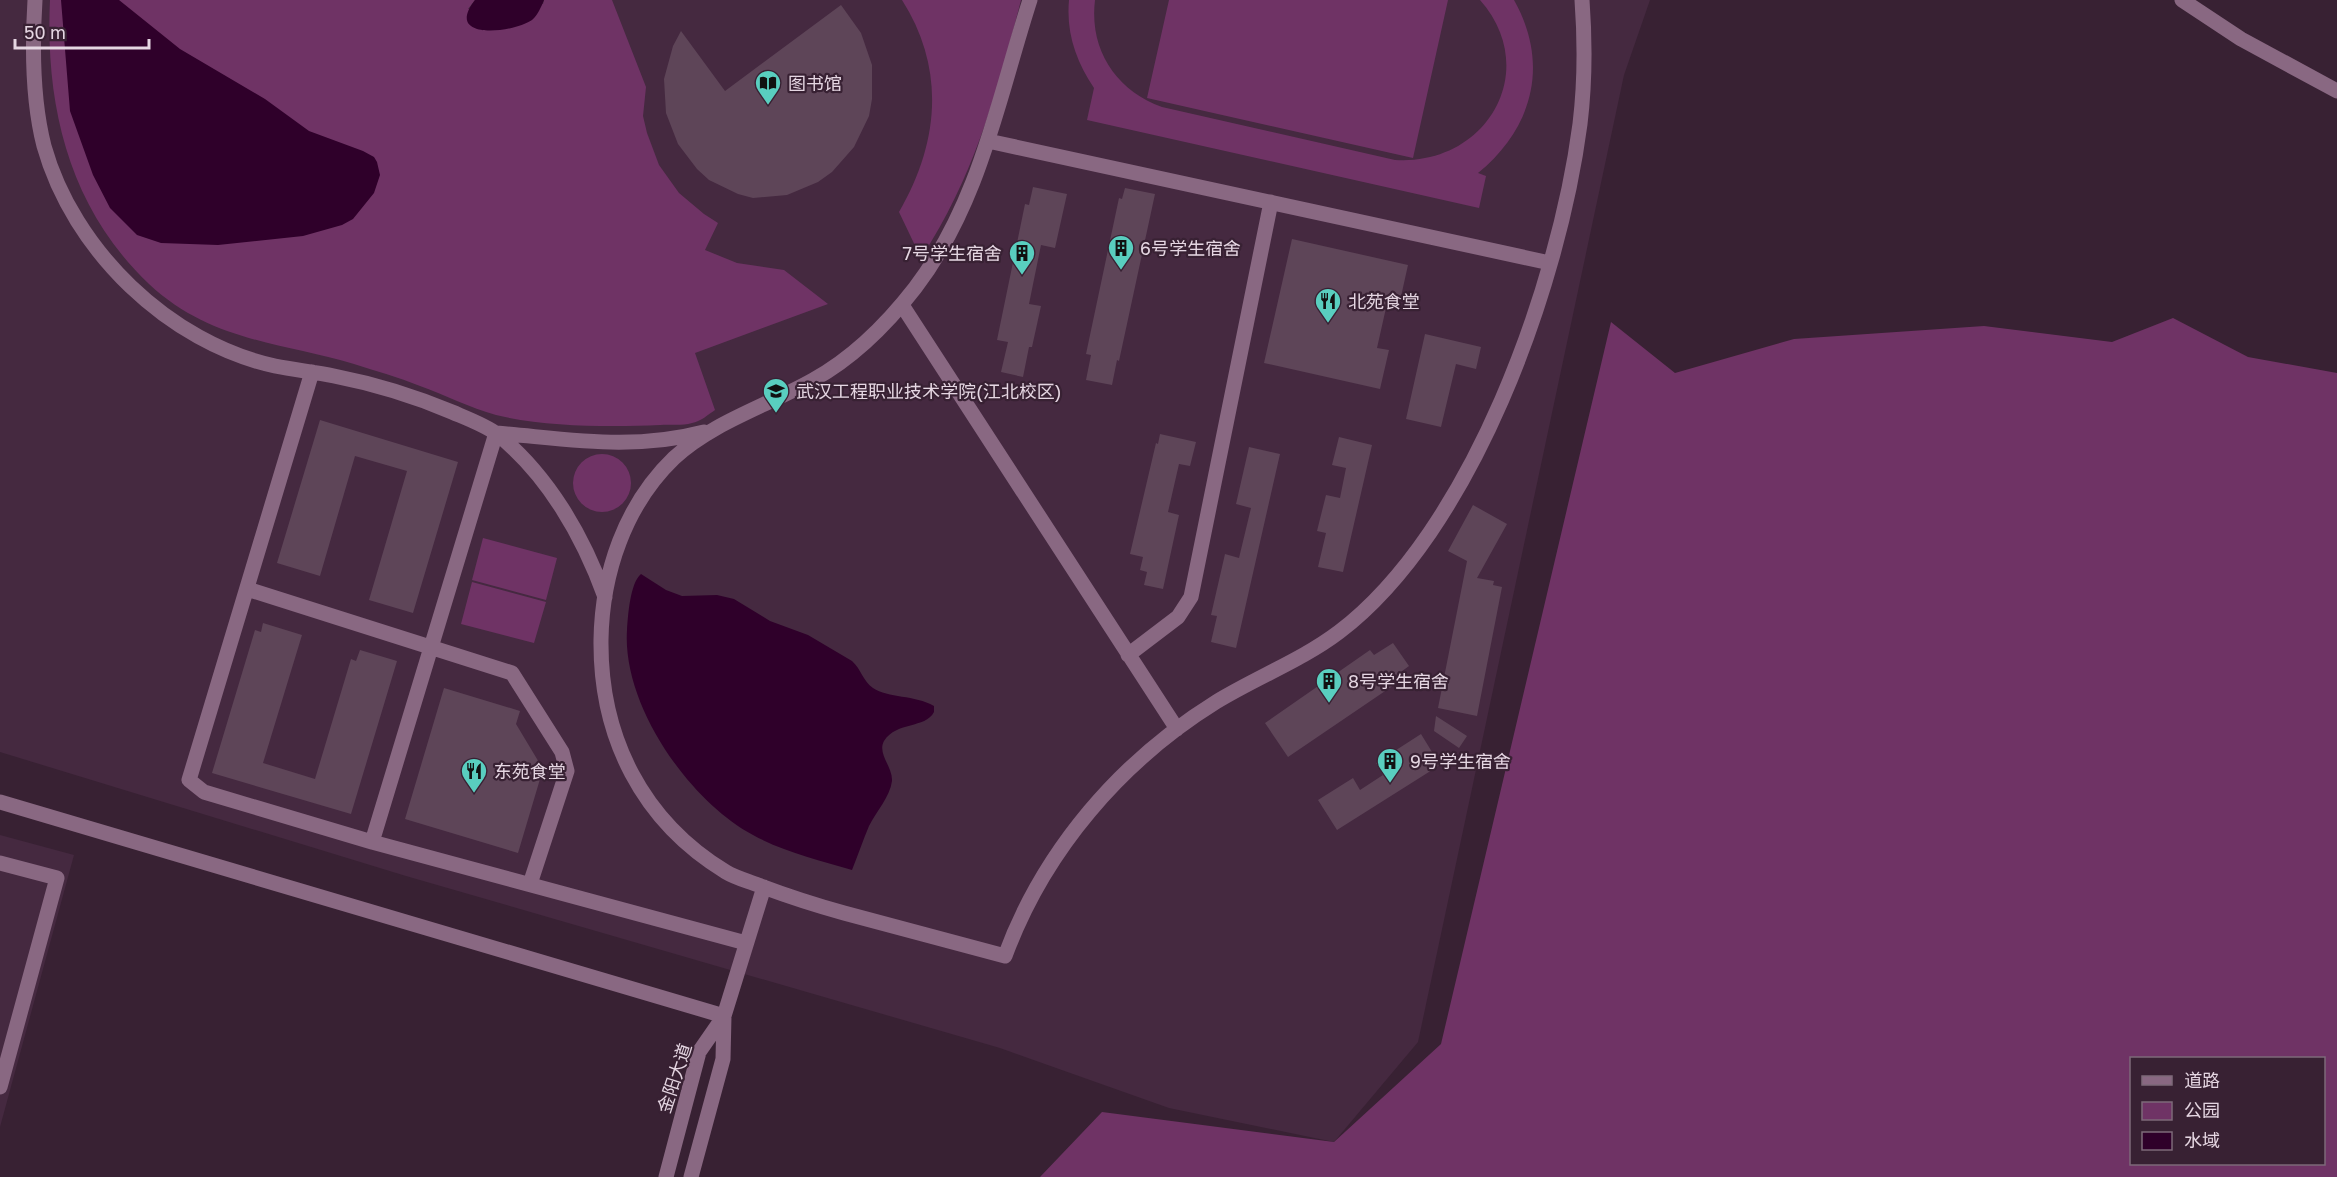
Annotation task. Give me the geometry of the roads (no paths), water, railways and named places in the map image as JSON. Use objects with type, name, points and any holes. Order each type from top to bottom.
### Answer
[{"type":"street","points":[[35,0],[36,100],[44,144],[58,186],[81,228],[95,247],[146,299],[193,333],[230,352],[252,360],[368,383],[402,393],[454,413],[496,433],[620,444],[667,440],[715,429]]},
{"type":"street","points":[[1030,0],[978,174],[950,235],[933,263],[902,305],[856,350],[815,379],[715,429],[676,456],[645,491],[623,531],[609,574],[601,625],[600,667],[604,701],[616,740],[634,779],[663,818],[703,855],[728,874],[799,901],[1005,956],[1030,896],[1078,825],[1108,790],[1132,766],[1177,729],[1215,703],[1298,658],[1358,617],[1387,587],[1420,546],[1459,485],[1492,418],[1528,330],[1550,262],[1574,162],[1580,123],[1584,73],[1582,0]]},
{"type":"street","points":[[2182,0],[2241,39],[2337,91]]},
{"type":"street","points":[[988,141],[1550,262]]},
{"type":"street","points":[[1128,654],[1178,618],[1191,597],[1271,202]]},
{"type":"street","points":[[902,305],[1177,729]]},
{"type":"street","points":[[312,372],[189,780],[204,792],[372,842],[746,943]]},
{"type":"street","points":[[496,433],[533,471],[567,516],[594,566],[605,597]]},
{"type":"street","points":[[372,842],[496,433]]},
{"type":"street","points":[[247,589],[513,673],[562,752],[567,771],[530,884]]},
{"type":"street","points":[[0,802],[724,1016]]},
{"type":"street","points":[[0,863],[57,878],[0,1087]]},
{"type":"street","points":[[691,1177],[723,1059],[724,1016],[764,887]]},
{"type":"street","name":"金阳大道","points":[[666,1177],[699,1052],[724,1016]]},
{"type":"water","points":[[61,0],[119,0],[180,49],[265,99],[309,131],[374,157],[380,175],[374,193],[353,219],[342,225],[303,236],[218,245],[161,243],[137,235],[110,208],[93,175],[70,111]]},
{"type":"water","points":[[475,0],[544,0],[538,13],[523,25],[484,30],[474,28],[468,22],[467,13]]},
{"type":"water","points":[[641,574],[666,590],[682,596],[717,595],[734,599],[770,621],[808,635],[852,661],[873,688],[927,702],[934,706],[934,712],[930,717],[896,730],[884,741],[882,751],[892,776],[891,787],[869,826],[852,870],[777,846],[729,820],[684,775],[664,748],[648,719],[636,689],[628,659],[629,609],[634,585]]},
{"type":"place","name":"图书馆","points":[[768,106]]},
{"type":"place","name":"6号学生宿舍","points":[[1121,271]]},
{"type":"place","name":"7号学生宿舍","points":[[1022,276]]},
{"type":"place","name":"北苑食堂","points":[[1328,324]]},
{"type":"place","name":"武汉工程职业技术学院(江北校区)","points":[[776,414]]},
{"type":"place","name":"8号学生宿舍","points":[[1329,704]]},
{"type":"place","name":"9号学生宿舍","points":[[1390,784]]},
{"type":"place","name":"东苑食堂","points":[[474,794]]}]
